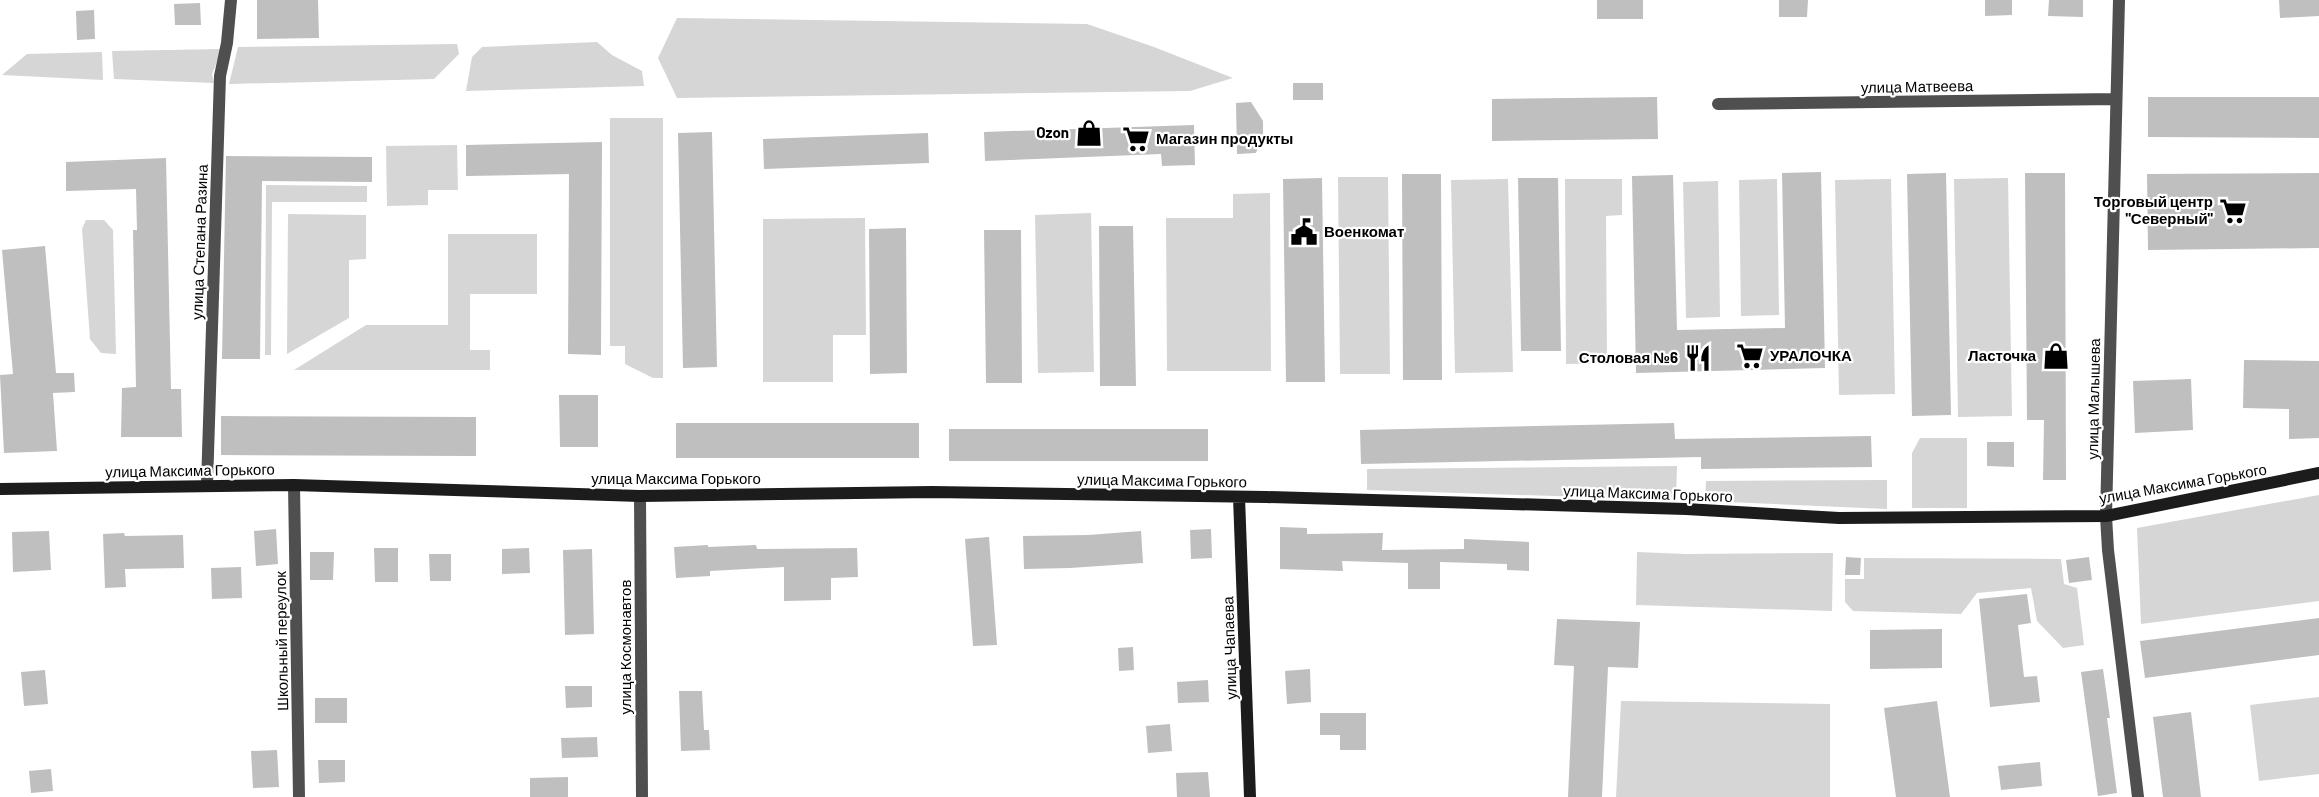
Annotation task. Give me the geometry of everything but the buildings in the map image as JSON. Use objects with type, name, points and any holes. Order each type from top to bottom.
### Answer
[{"type":"street","name":"улица Степана Разина","points":[[207,486],[220,76],[228,43],[231,0]]},
{"type":"street","name":"улица Малышева","points":[[2119,0],[2106,516],[2109,561],[2138,797]]},
{"type":"street","name":"улица Матвеева","points":[[1718,104],[2116,99]]},
{"type":"street","name":"улица Максима Горького","points":[[0,489],[294,484],[640,496],[933,492],[1239,497],[1686,509],[1839,518],[2106,516],[2319,473]]},
{"type":"street","name":"Школьный переулок","points":[[294,484],[299,797]]},
{"type":"street","name":"улица Космонавтов","points":[[640,496],[642,797]]},
{"type":"street","name":"улица Чапаева","points":[[1239,497],[1250,797]]},
{"type":"shaded area","points":[[677,18],[1087,24],[1233,78],[1190,91],[677,98],[658,58]]},
{"type":"shaded area","points":[[597,42],[612,55],[642,71],[644,86],[466,91],[472,57],[482,47]]},
{"type":"shaded area","points":[[457,44],[459,54],[434,79],[229,84],[238,47]]},
{"type":"shaded area","points":[[222,49],[212,74],[214,83],[114,79],[112,51]]},
{"type":"shaded area","points":[[102,52],[103,80],[2,75],[27,54]]},
{"type":"shaded area","points":[[610,118],[663,118],[663,378],[653,378],[625,364],[625,346],[610,346]]},
{"type":"shaded area","points":[[457,145],[458,190],[428,190],[428,205],[387,206],[386,146]]},
{"type":"shaded area","points":[[1338,177],[1388,177],[1390,374],[1340,374]]},
{"type":"shaded area","points":[[2008,178],[2012,416],[1958,417],[1954,179]]},
{"type":"shaded area","points":[[1508,179],[1513,372],[1455,373],[1451,180]]},
{"type":"shaded area","points":[[1565,179],[1622,179],[1622,215],[1606,216],[1607,363],[1566,364]]},
{"type":"shaded area","points":[[1777,179],[1779,315],[1741,316],[1739,180]]},
{"type":"shaded area","points":[[1891,179],[1895,394],[1839,395],[1835,180]]},
{"type":"shaded area","points":[[1718,181],[1720,317],[1686,318],[1683,182]]},
{"type":"shaded area","points":[[266,185],[367,186],[367,202],[272,202],[271,355],[265,355]]},
{"type":"shaded area","points":[[1270,193],[1271,371],[1167,371],[1166,218],[1233,218],[1233,194]]},
{"type":"shaded area","points":[[1091,213],[1094,372],[1038,373],[1035,215]]},
{"type":"shaded area","points":[[288,214],[366,215],[366,259],[349,260],[349,318],[287,354]]},
{"type":"shaded area","points":[[865,218],[866,335],[833,335],[833,382],[763,382],[763,219]]},
{"type":"shaded area","points":[[86,220],[104,220],[113,230],[116,354],[101,353],[90,339],[82,229]]},
{"type":"shaded area","points":[[448,234],[537,234],[537,294],[470,294],[470,350],[490,350],[490,370],[294,370],[366,325],[448,325]]},
{"type":"shaded area","points":[[1920,438],[1967,438],[1967,508],[1912,508],[1912,453]]},
{"type":"shaded area","points":[[1677,466],[1676,500],[1367,490],[1367,469]]},
{"type":"shaded area","points":[[1887,480],[1887,509],[1705,501],[1706,481]]},
{"type":"shaded area","points":[[2319,495],[2319,601],[2141,624],[2137,528]]},
{"type":"shaded area","points":[[1637,552],[1833,553],[1832,611],[1636,605]]},
{"type":"shaded area","points":[[1864,558],[2061,559],[2064,584],[2077,588],[2084,645],[2063,648],[2037,621],[2031,588],[1977,593],[1961,614],[1853,611],[1845,602],[1845,579],[1864,579]]},
{"type":"shaded area","points":[[2319,697],[2319,774],[2259,781],[2250,705]]},
{"type":"shaded area","points":[[1621,701],[1830,704],[1830,797],[1616,797]]},
{"type":"place","name":"Ozon","points":[[1089,133]]},
{"type":"place","name":"Магазин продукты","points":[[1136,139]]},
{"type":"place","name":"Торговый центр \"Северный\"","points":[[2233,211]]},
{"type":"place","name":"Военкомат","points":[[1304,232]]},
{"type":"place","name":"УРАЛОЧКА","points":[[1750,356]]},
{"type":"place","name":"Ласточка","points":[[2056,356]]},
{"type":"place","name":"Столовая №6","points":[[1698,358]]}]
